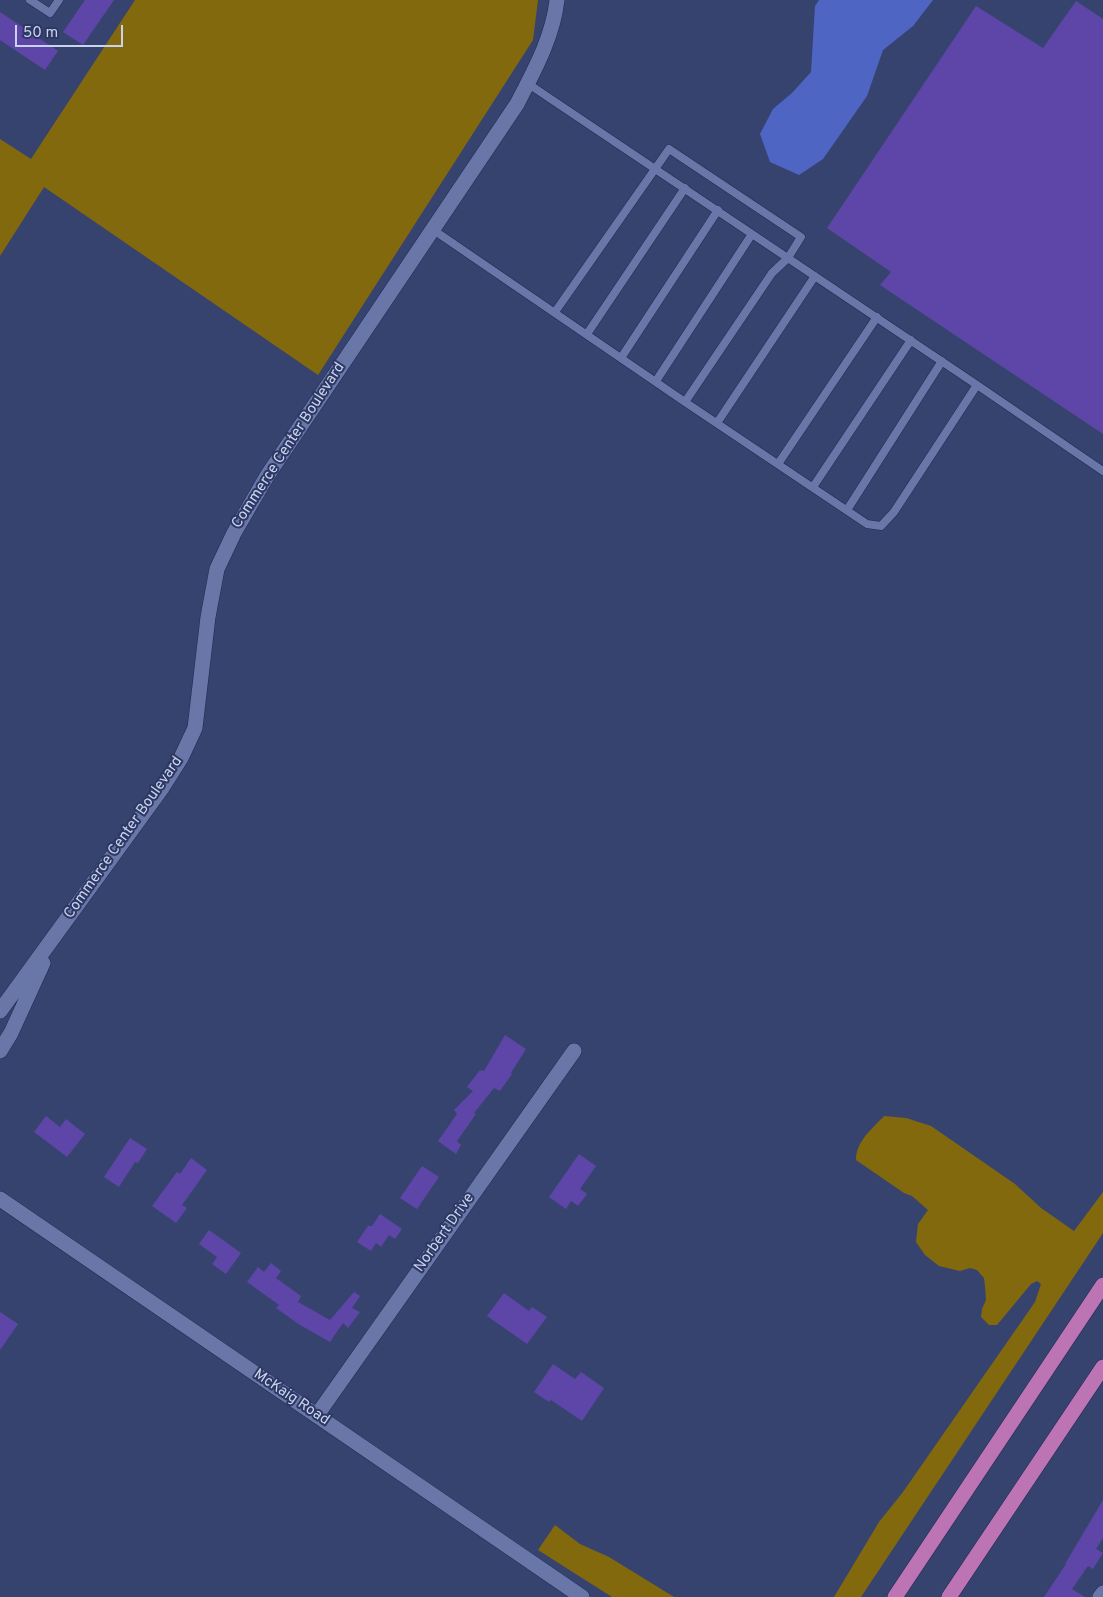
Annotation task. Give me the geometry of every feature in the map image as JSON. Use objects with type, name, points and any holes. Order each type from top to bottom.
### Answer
[{"type":"highway","points":[[895,1597],[1103,1285]]},
{"type":"highway","points":[[950,1597],[1103,1367]]},
{"type":"street","name":"Commerce Center Boulevard","points":[[0,1011],[162,788],[181,758],[195,728],[208,617],[217,569],[234,533],[267,476],[517,104],[541,56],[555,13],[557,0]]},
{"type":"street","name":"Commerce Center Boulevard","points":[[0,1051],[12,1033],[55,934]]},
{"type":"street","name":"Norbert Drive","points":[[316,1415],[574,1051]]},
{"type":"street","name":"McKaig Road","points":[[0,1199],[582,1597]]},
{"type":"street","points":[[1100,1597],[1103,1593]]},
{"type":"lane","points":[[30,0],[50,13],[59,0]]},
{"type":"lane","points":[[527,83],[1103,471]]},
{"type":"lane","points":[[555,312],[669,149],[801,237],[788,258],[772,273],[685,402]]},
{"type":"lane","points":[[587,334],[685,188]]},
{"type":"lane","points":[[621,358],[718,210]]},
{"type":"lane","points":[[432,229],[716,423],[868,524],[881,526],[894,512],[977,385]]},
{"type":"lane","points":[[656,381],[752,234]]},
{"type":"lane","points":[[716,423],[816,276]]},
{"type":"lane","points":[[778,464],[876,318]]},
{"type":"lane","points":[[812,487],[911,340]]},
{"type":"lane","points":[[847,510],[942,362]]},
{"type":"shaded area","points":[[135,0],[538,0],[533,40],[318,375],[44,187],[0,256],[0,139],[31,159]]},
{"type":"shaded area","points":[[884,1116],[906,1118],[931,1126],[1015,1184],[1041,1208],[1074,1231],[1103,1192],[1103,1233],[861,1597],[834,1597],[879,1522],[903,1492],[1035,1302],[1041,1284],[1037,1281],[1031,1284],[997,1325],[989,1325],[981,1317],[986,1300],[984,1278],[977,1270],[970,1268],[960,1271],[939,1266],[925,1255],[916,1242],[918,1224],[928,1210],[912,1196],[904,1193],[856,1160],[862,1141]]},
{"type":"shaded area","points":[[555,1525],[580,1544],[609,1557],[674,1597],[612,1597],[538,1550]]},
{"type":"water","points":[[819,0],[933,0],[913,26],[883,50],[867,96],[823,159],[799,175],[770,162],[760,134],[773,109],[792,93],[811,72],[815,6]]},
{"type":"building","points":[[85,0],[114,0],[83,45],[63,32]]},
{"type":"building","points":[[1076,1],[1103,19],[1103,434],[880,285],[891,272],[827,228],[976,6],[1043,48]]},
{"type":"building","points":[[0,12],[58,51],[45,70],[0,40]]},
{"type":"building","points":[[505,1035],[526,1049],[500,1091],[494,1088],[474,1113],[476,1114],[457,1141],[461,1145],[456,1154],[438,1141],[457,1114],[454,1110],[473,1091],[467,1087],[480,1070],[484,1071]]},
{"type":"building","points":[[46,1116],[60,1127],[66,1119],[85,1134],[67,1157],[34,1132]]},
{"type":"building","points":[[130,1138],[147,1149],[138,1163],[135,1162],[119,1187],[104,1177]]},
{"type":"building","points":[[579,1154],[596,1166],[580,1189],[587,1194],[578,1206],[571,1201],[566,1209],[549,1197]]},
{"type":"building","points":[[191,1158],[207,1170],[182,1205],[187,1208],[176,1223],[152,1206],[177,1172],[180,1174]]},
{"type":"building","points":[[422,1166],[439,1177],[417,1209],[400,1198]]},
{"type":"building","points":[[380,1214],[402,1229],[395,1239],[389,1235],[381,1247],[376,1243],[371,1251],[357,1242],[368,1226],[372,1226]]},
{"type":"building","points":[[209,1230],[241,1253],[226,1274],[212,1264],[217,1257],[199,1244]]},
{"type":"building","points":[[271,1263],[281,1271],[276,1278],[301,1296],[298,1302],[330,1320],[354,1292],[360,1296],[352,1308],[360,1312],[348,1328],[343,1323],[330,1342],[300,1325],[276,1308],[279,1305],[247,1282],[258,1267],[264,1272]]},
{"type":"building","points":[[504,1293],[529,1311],[532,1307],[547,1317],[527,1344],[487,1316]]},
{"type":"building","points":[[0,1312],[18,1324],[0,1350]]},
{"type":"building","points":[[553,1364],[575,1379],[581,1372],[604,1388],[582,1421],[551,1400],[549,1402],[534,1392]]},
{"type":"building","points":[[1103,1500],[1103,1538],[1096,1549],[1103,1553],[1093,1569],[1088,1566],[1072,1589],[1085,1597],[1044,1597],[1066,1564]]}]
